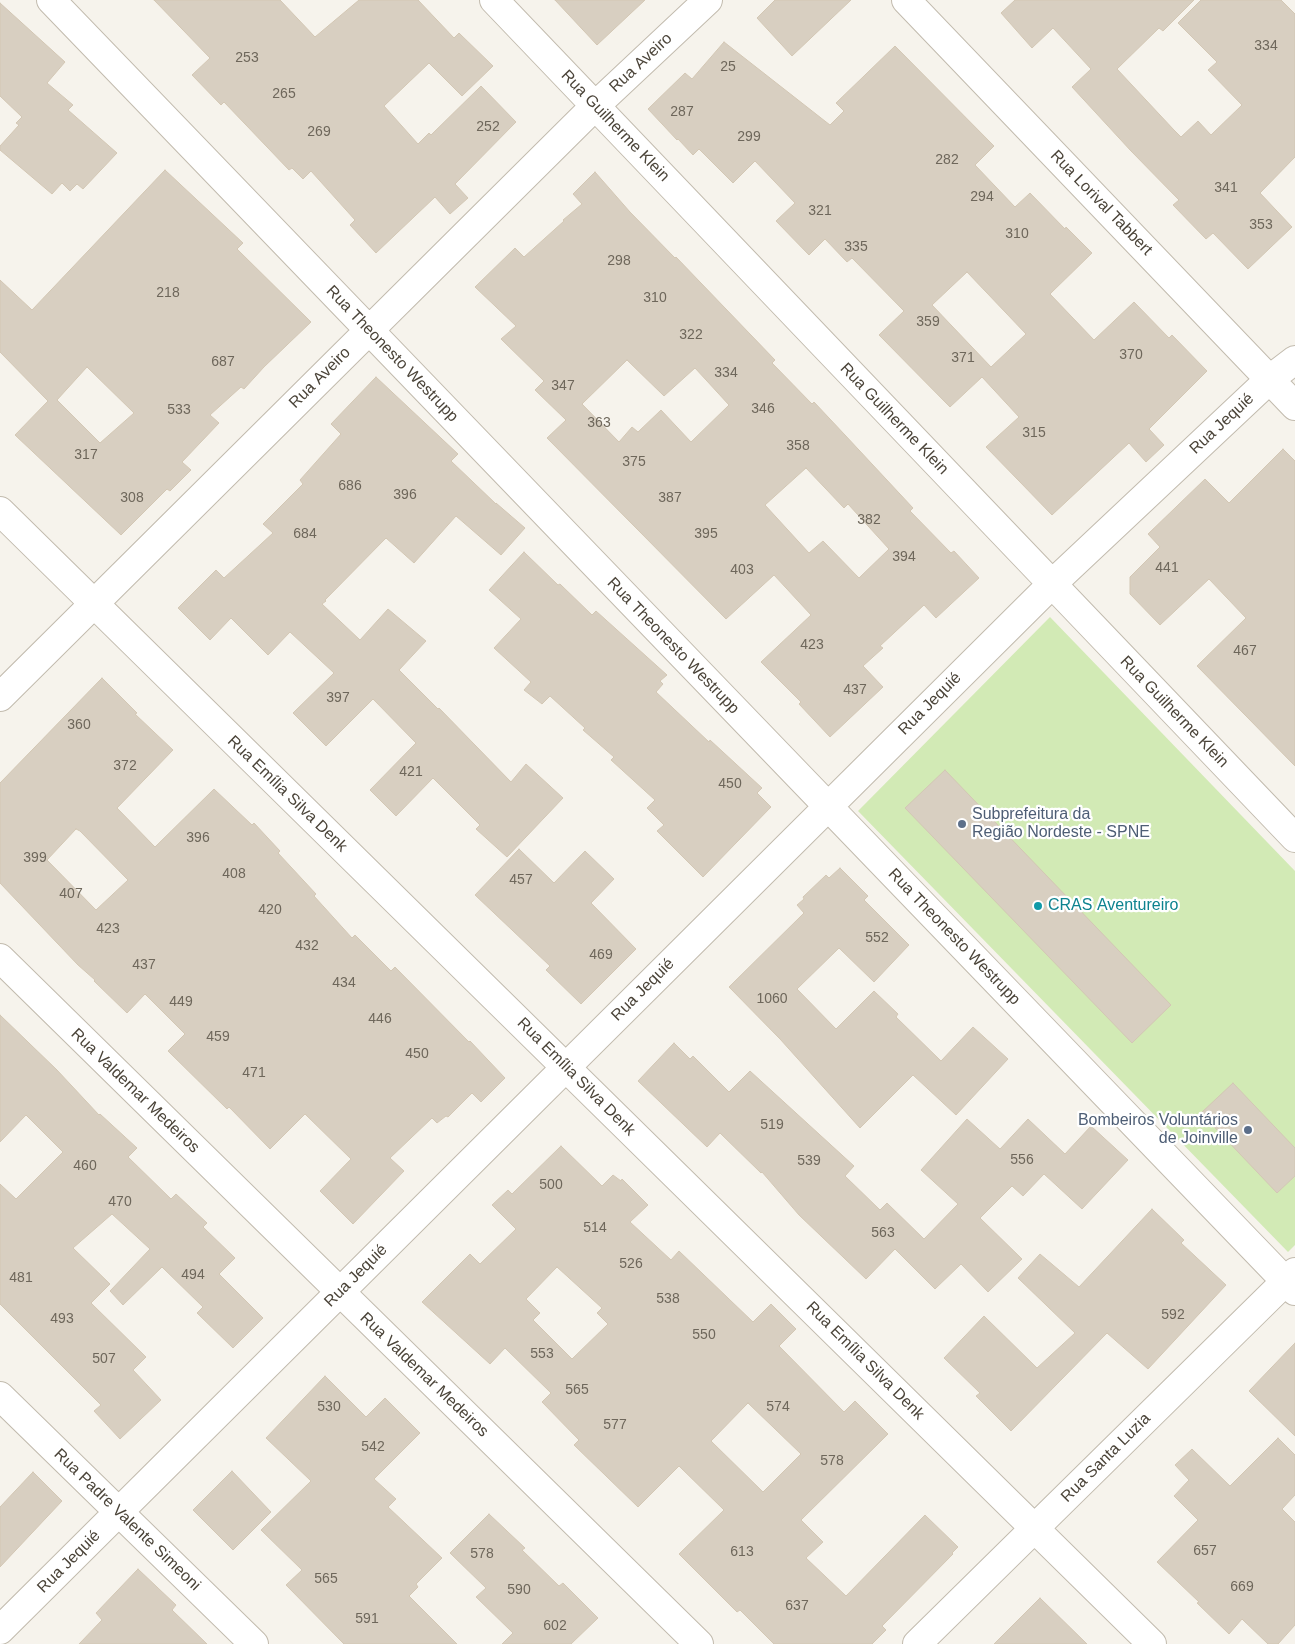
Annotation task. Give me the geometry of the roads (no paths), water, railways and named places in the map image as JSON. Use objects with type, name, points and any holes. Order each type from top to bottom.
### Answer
[{"type":"street","name":"Rua Theonesto Westrupp","points":[[51,0],[827,806],[1292,1281]]},
{"type":"street","name":"Rua Guilherme Klein","points":[[494,0],[1295,838]]},
{"type":"street","name":"Rua Aveiro","points":[[0,697],[595,106],[708,0]]},
{"type":"street","name":"Rua Lorival Tabbert","points":[[906,0],[1295,406]]},
{"type":"street","name":"Rua Jequié","points":[[0,1630],[1052,584],[1270,379],[1295,360]]},
{"type":"street","name":"Rua Emília Silva Denk","points":[[0,511],[1152,1644]]},
{"type":"street","name":"Rua Valdemar Medeiros","points":[[0,958],[699,1644]]},
{"type":"street","name":"Rua Santa Luzia","points":[[917,1644],[1034,1528],[1292,1281]]},
{"type":"street","name":"Rua Padre Valente Simeoni","points":[[0,1396],[254,1644]]},
{"type":"place","name":"Subprefeitura da Região Nordeste - SPNE","points":[[962,824]]},
{"type":"place","name":"CRAS Aventureiro","points":[[1038,906]]},
{"type":"place","name":"Bombeiros Voluntários de Joinville","points":[[1248,1130]]}]
